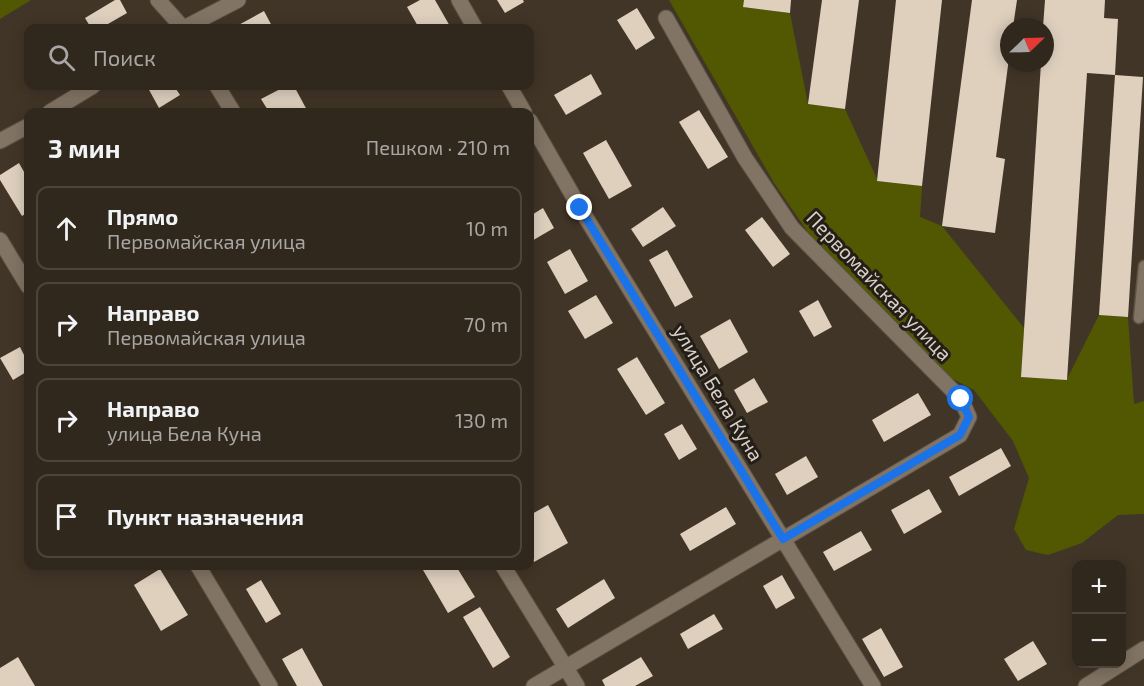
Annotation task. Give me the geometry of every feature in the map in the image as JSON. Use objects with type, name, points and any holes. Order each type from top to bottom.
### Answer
[{"type":"street","points":[[158,0],[179,24]]},
{"type":"street","points":[[191,24],[238,0]]},
{"type":"street","points":[[459,0],[473,24]]},
{"type":"street","name":"Первомайская улица","points":[[534,686],[960,435],[969,417],[961,399],[792,228],[745,158],[666,18]]},
{"type":"street","points":[[57,108],[86,90]]},
{"type":"street","points":[[219,90],[231,108]]},
{"type":"street","points":[[511,90],[522,108]]},
{"type":"street","points":[[0,141],[24,128]]},
{"type":"street","name":"улица Бела Куна","points":[[534,128],[580,208],[873,686]]},
{"type":"street","points":[[0,240],[24,279]]},
{"type":"street","points":[[200,570],[270,686]]},
{"type":"street","points":[[505,570],[577,686]]},
{"type":"street","points":[[1086,686],[1144,650]]},
{"type":"lane","points":[[1138,318],[1144,266]]},
{"type":"shaded area","points":[[0,0],[31,0],[0,19]]},
{"type":"shaded area","points":[[669,0],[744,0],[743,7],[790,13],[808,104],[845,109],[878,181],[922,186],[920,217],[942,226],[1024,328],[1021,377],[1067,379],[1099,315],[1128,317],[1134,404],[1144,401],[1144,514],[1118,515],[1082,543],[1048,555],[1026,550],[1014,529],[1029,478],[1013,441],[974,390],[932,368],[819,248],[774,183]]},
{"type":"building","points":[[115,0],[120,0],[127,13],[108,24],[89,24],[85,18]]},
{"type":"building","points":[[420,0],[435,0],[449,24],[417,24],[407,7]]},
{"type":"building","points":[[497,0],[523,0],[524,2],[505,13]]},
{"type":"building","points":[[744,0],[791,0],[790,13],[743,7]]},
{"type":"building","points":[[822,0],[859,0],[845,109],[808,104]]},
{"type":"building","points":[[896,0],[942,0],[922,186],[877,181]]},
{"type":"building","points":[[972,0],[1017,0],[1014,18],[1000,18],[1000,72],[1007,72],[996,157],[1005,159],[995,233],[942,226]]},
{"type":"building","points":[[1045,0],[1105,0],[1104,18],[1118,19],[1115,75],[1087,73],[1067,380],[1021,377],[1040,72],[1054,72],[1054,18],[1044,18]]},
{"type":"building","points":[[637,8],[655,38],[636,50],[617,20]]},
{"type":"building","points":[[264,11],[271,24],[240,24]]},
{"type":"building","points":[[591,74],[602,94],[566,115],[554,95]]},
{"type":"building","points":[[1115,75],[1143,77],[1128,317],[1099,315]]},
{"type":"building","points":[[149,90],[177,90],[180,95],[159,108]]},
{"type":"building","points":[[278,90],[296,90],[306,108],[267,108],[261,99]]},
{"type":"building","points":[[699,110],[728,157],[708,169],[679,122]]},
{"type":"building","points":[[606,140],[632,186],[609,199],[583,153]]},
{"type":"building","points":[[19,163],[24,172],[24,215],[22,216],[0,180],[0,175]]},
{"type":"building","points":[[663,207],[676,226],[643,247],[631,229]]},
{"type":"building","points":[[543,208],[554,228],[534,240],[534,214]]},
{"type":"building","points":[[762,217],[790,254],[773,267],[745,230]]},
{"type":"building","points":[[570,249],[588,281],[565,294],[547,262]]},
{"type":"building","points":[[667,250],[693,297],[675,307],[649,260]]},
{"type":"building","points":[[596,295],[613,323],[585,339],[568,311]]},
{"type":"building","points":[[818,300],[832,327],[814,337],[799,311]]},
{"type":"building","points":[[730,319],[748,352],[719,369],[700,336]]},
{"type":"building","points":[[20,347],[24,355],[24,373],[13,380],[0,358]]},
{"type":"building","points":[[637,357],[665,403],[646,415],[617,369]]},
{"type":"building","points":[[754,378],[768,402],[747,413],[734,390]]},
{"type":"building","points":[[918,393],[931,415],[884,442],[872,420]]},
{"type":"building","points":[[682,424],[697,449],[679,460],[664,434]]},
{"type":"building","points":[[1001,448],[1011,466],[959,496],[949,477]]},
{"type":"building","points":[[806,456],[818,477],[787,495],[775,474]]},
{"type":"building","points":[[929,489],[942,512],[904,534],[891,510]]},
{"type":"building","points":[[548,505],[568,543],[534,562],[534,513]]},
{"type":"building","points":[[726,507],[736,524],[690,551],[680,534]]},
{"type":"building","points":[[861,531],[872,550],[834,571],[823,552]]},
{"type":"building","points":[[161,570],[188,615],[161,631],[134,585]]},
{"type":"building","points":[[423,570],[458,570],[475,597],[448,613]]},
{"type":"building","points":[[782,575],[795,598],[776,609],[763,586]]},
{"type":"building","points":[[604,579],[615,598],[568,628],[556,609]]},
{"type":"building","points":[[261,580],[281,614],[266,623],[246,589]]},
{"type":"building","points":[[480,607],[510,657],[493,668],[463,617]]},
{"type":"building","points":[[714,614],[723,629],[688,649],[680,634]]},
{"type":"building","points":[[881,628],[903,667],[884,677],[862,639]]},
{"type":"building","points":[[1033,641],[1047,664],[1018,681],[1004,659]]},
{"type":"building","points":[[302,648],[323,686],[297,686],[282,659]]},
{"type":"building","points":[[18,657],[35,686],[0,686],[0,668]]},
{"type":"building","points":[[641,657],[653,676],[635,686],[605,686],[602,680]]},
{"type":"route","points":[[580,208],[783,539],[960,435],[969,417],[961,399]]}]
